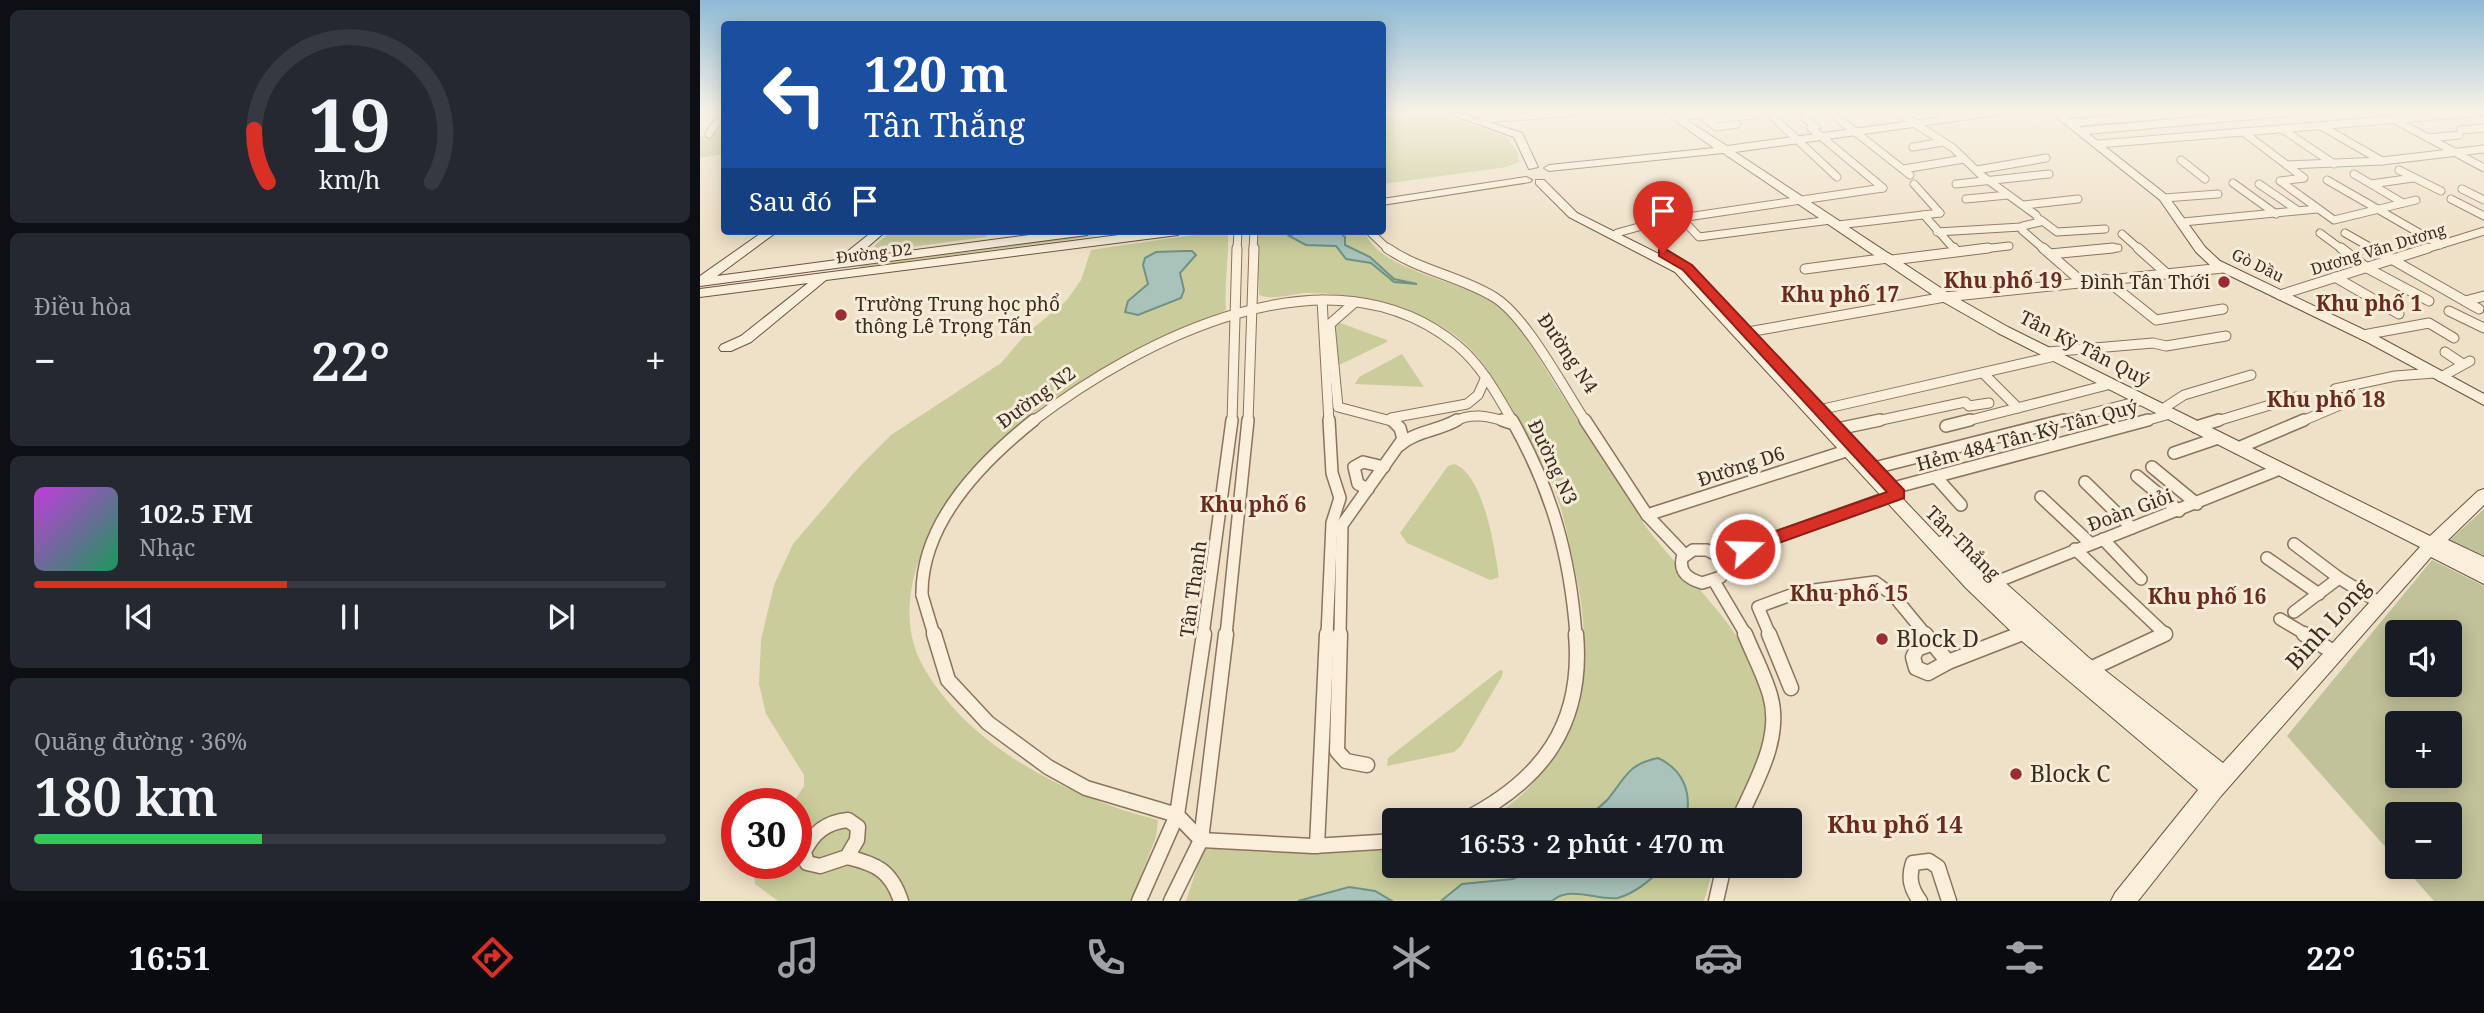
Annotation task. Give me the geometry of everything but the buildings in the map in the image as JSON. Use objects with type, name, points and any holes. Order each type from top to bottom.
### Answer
[{"type":"street","name":"Tân Thắng","points":[[1528,154],[1539,174],[1573,215],[1679,269],[2024,632],[2218,783]]},
{"type":"street","name":"Tân Thắng","points":[[1532,154],[1539,174],[1574,208],[1617,233],[1681,262],[1837,429],[1850,450]]},
{"type":"street","points":[[1386,201],[1673,154]]},
{"type":"street","points":[[1386,192],[1710,154]]},
{"type":"street","name":"Tân Kỳ Tân Quý","points":[[1731,154],[1945,297],[2051,354],[2431,545],[2440,555],[2484,578]]},
{"type":"street","points":[[1810,154],[1855,192]]},
{"type":"street","points":[[1617,233],[1681,218],[1883,188],[1843,154]]},
{"type":"street","points":[[1681,218],[1699,237],[1940,213],[1909,176],[1882,154]]},
{"type":"street","points":[[1958,154],[1989,182],[2024,205],[2057,232],[2105,229]]},
{"type":"street","name":"Gò Dầu","points":[[2110,154],[2164,198],[2201,251],[2223,268],[2363,335],[2483,399]]},
{"type":"street","points":[[2272,154],[2304,178],[2280,181],[2334,220],[2348,219],[2375,209],[2416,200]]},
{"type":"street","points":[[2319,154],[2334,164]]},
{"type":"street","points":[[2370,154],[2382,161]]},
{"type":"street","points":[[2287,165],[2382,161],[2446,154]]},
{"type":"street","points":[[2458,154],[2484,168]]},
{"type":"street","points":[[1977,170],[2046,158]]},
{"type":"street","points":[[1909,176],[1964,159]]},
{"type":"street","points":[[2181,160],[2205,179]]},
{"type":"street","points":[[2399,170],[2441,191]]},
{"type":"street","points":[[1956,184],[2049,174]]},
{"type":"street","points":[[2354,174],[2403,203]]},
{"type":"street","points":[[2371,184],[2414,178]]},
{"type":"street","points":[[2326,180],[2440,245]]},
{"type":"street","points":[[2233,183],[2276,214]]},
{"type":"street","points":[[2259,184],[2297,210]]},
{"type":"street","points":[[2462,189],[2484,200]]},
{"type":"street","points":[[2164,198],[2218,194]]},
{"type":"street","points":[[1966,199],[2008,195]]},
{"type":"street","points":[[2024,205],[2078,199]]},
{"type":"street","points":[[2451,199],[2484,215]]},
{"type":"street","points":[[2183,222],[2317,209]]},
{"type":"street","points":[[1924,215],[1956,251]]},
{"type":"street","points":[[1937,232],[2021,228],[2041,220]]},
{"type":"street","points":[[2021,228],[2082,282]]},
{"type":"street","points":[[2320,233],[2367,268],[2429,301]]},
{"type":"street","points":[[2345,233],[2389,261],[2479,309]]},
{"type":"street","name":"Dương Văn Dương","points":[[2280,295],[2482,233]]},
{"type":"street","points":[[2122,234],[2166,273]]},
{"type":"street","points":[[700,274],[755,235]]},
{"type":"street","points":[[700,282],[766,235]]},
{"type":"street","points":[[726,348],[746,339],[875,235]]},
{"type":"street","name":"Đường D2","points":[[700,282],[1056,235]]},
{"type":"street","name":"Đường D2","points":[[700,293],[1147,235]]},
{"type":"street","name":"Tân Thạnh","points":[[1139,901],[1177,815],[1232,422],[1238,235]]},
{"type":"street","name":"Tân Thạnh","points":[[1171,901],[1201,840],[1240,516],[1249,406],[1254,235]]},
{"type":"street","name":"Đường N4","points":[[1372,235],[1380,245],[1400,258],[1483,290],[1513,311],[1647,514],[1685,555]]},
{"type":"street","points":[[1805,269],[2009,246]]},
{"type":"street","points":[[2050,254],[2118,248]]},
{"type":"street","points":[[1748,332],[1945,297],[2223,268]]},
{"type":"street","points":[[2335,277],[2399,314]]},
{"type":"street","points":[[2105,279],[2156,320],[2223,309]]},
{"type":"street","points":[[2465,301],[2484,296]]},
{"type":"street","points":[[1317,846],[1332,523],[1341,501],[1340,488],[1332,473],[1322,300]]},
{"type":"street","name":"Đường N3","points":[[1251,308],[1274,303],[1322,300],[1355,302],[1390,309],[1447,337],[1486,377],[1514,424],[1555,507],[1563,536],[1576,619],[1577,679],[1563,729],[1538,770],[1516,790],[1485,808]]},
{"type":"street","points":[[1355,302],[1329,324],[1338,407],[1346,412],[1389,417],[1404,431]]},
{"type":"street","name":"Đường N2","points":[[1201,840],[1177,815],[1086,788],[1048,768],[988,723],[948,680],[922,595],[927,563],[949,510],[962,490],[1008,440],[1105,372],[1189,329],[1251,308]]},
{"type":"street","points":[[2449,311],[2484,328]]},
{"type":"street","points":[[2363,335],[2429,323],[2454,338]]},
{"type":"street","points":[[1819,410],[1983,373],[2051,354],[2153,343],[2166,346],[2226,336]]},
{"type":"street","points":[[2334,389],[2395,376],[2437,375],[2466,362],[2445,352]]},
{"type":"street","points":[[1983,373],[2018,408]]},
{"type":"street","name":"Hẻm 484 Tân Kỳ Tân Quý","points":[[1721,557],[1936,477],[2166,412],[2184,395],[2251,375]]},
{"type":"street","points":[[1367,765],[1346,761],[1337,751],[1342,525],[1384,467],[1404,431],[1476,398],[1486,377]]},
{"type":"street","points":[[1946,426],[2110,384]]},
{"type":"street","points":[[2196,427],[2296,397]]},
{"type":"street","points":[[1869,470],[2143,400]]},
{"type":"street","points":[[1837,429],[1965,402],[1969,406],[1989,403]]},
{"type":"street","points":[[2238,449],[2347,402]]},
{"type":"street","points":[[1445,410],[1452,415],[1451,422]]},
{"type":"street","points":[[1404,431],[1451,422],[1462,416],[1481,415],[1514,424]]},
{"type":"street","points":[[2174,453],[2218,438]]},
{"type":"street","name":"Đường D6","points":[[1647,514],[1850,450]]},
{"type":"street","points":[[1368,489],[1358,484],[1354,467],[1363,462],[1384,467]]},
{"type":"street","points":[[2152,467],[2197,504]]},
{"type":"street","name":"Đoàn Giỏi","points":[[1991,583],[2197,504],[2280,469]]},
{"type":"street","points":[[2137,476],[2179,511]]},
{"type":"street","points":[[1936,477],[1961,505]]},
{"type":"street","points":[[2085,482],[2132,528]]},
{"type":"street","name":"Tân Thắng","points":[[1891,493],[2218,783]]},
{"type":"street","name":"Bình Long","points":[[2123,901],[2218,783],[2431,545],[2484,495]]},
{"type":"street","points":[[2041,497],[2090,543]]},
{"type":"street","points":[[2103,539],[2141,579]]},
{"type":"street","points":[[2294,544],[2339,578],[2380,603]]},
{"type":"street","name":"Tân Kỳ Tân Quý","points":[[2431,545],[2446,546],[2484,565]]},
{"type":"street","points":[[1700,549],[1721,557],[1724,573],[1714,581],[1702,583],[1684,574],[1680,563],[1685,555],[1700,549]]},
{"type":"street","points":[[2075,549],[2163,631],[2163,637],[2088,670]]},
{"type":"street","points":[[2267,558],[2319,594]]},
{"type":"street","points":[[2294,612],[2339,578]]},
{"type":"street","points":[[1714,581],[1740,622],[1771,697],[1773,724],[1767,758],[1744,808]]},
{"type":"street","points":[[1791,688],[1758,607],[1799,592],[1875,582],[1893,596],[1948,662]]},
{"type":"street","points":[[2280,620],[2336,653]]},
{"type":"street","points":[[1933,643],[1917,649],[1913,657],[1916,668],[1928,673],[1948,662],[2024,632]]},
{"type":"street","points":[[1201,840],[1317,846],[1382,842]]},
{"type":"street","points":[[847,857],[886,868],[893,878],[901,901]]},
{"type":"street","points":[[1920,901],[1911,887],[1909,874],[1913,863],[1921,860],[1938,867],[1947,884],[1949,901]]},
{"type":"street","points":[[1716,901],[1721,878]]},
{"type":"green space","points":[[700,154],[721,154],[721,154],[700,158]]},
{"type":"green space","points":[[1386,154],[1518,154],[1519,162],[1507,167],[1386,184]]},
{"type":"green space","points":[[887,235],[987,235],[881,251],[874,246]]},
{"type":"green space","points":[[1193,235],[1228,235],[1226,310],[1182,329],[1093,375],[1050,402],[1010,432],[965,479],[928,539],[915,572],[910,605],[912,637],[924,668],[944,697],[968,723],[996,746],[1058,784],[1158,820],[1156,837],[1131,901],[778,901],[755,884],[754,879],[812,879],[812,788],[803,788],[804,775],[766,714],[759,684],[761,640],[774,585],[793,544],[859,467],[891,435],[1001,363],[1024,336],[1067,300],[1081,280],[1091,250]]},
{"type":"green space","points":[[1257,235],[1367,235],[1374,246],[1389,258],[1490,300],[1505,310],[1517,323],[1624,487],[1643,523],[1733,630],[1759,676],[1766,701],[1766,731],[1756,763],[1734,808],[1505,808],[1527,789],[1559,746],[1578,695],[1583,668],[1583,618],[1578,582],[1555,491],[1489,373],[1466,344],[1456,336],[1422,316],[1384,302],[1344,295],[1305,293],[1264,297],[1259,295]]},
{"type":"green space","points":[[1096,236],[858,268],[865,263]]},
{"type":"green space","points":[[1335,321],[1387,340],[1387,342],[1337,366]]},
{"type":"green space","points":[[1402,354],[1424,387],[1355,384],[1359,377]]},
{"type":"green space","points":[[1454,464],[1473,482],[1480,497],[1491,532],[1499,577],[1490,580],[1407,543],[1400,533],[1448,466]]},
{"type":"green space","points":[[2484,509],[2484,557],[2450,540]]},
{"type":"green space","points":[[2432,560],[2484,586],[2484,901],[2434,901],[2415,879],[2462,879],[2462,802],[2385,802],[2385,846],[2287,736]]},
{"type":"green space","points":[[1500,670],[1503,671],[1502,676],[1461,746],[1454,752],[1387,766],[1388,758]]},
{"type":"green space","points":[[1214,846],[1293,853],[1382,848],[1382,878],[1711,878],[1704,901],[1186,901],[1203,849]]},
{"type":"water","points":[[1342,235],[1345,245],[1370,257],[1394,279],[1417,284],[1394,282],[1371,263],[1346,259],[1336,246],[1306,245],[1289,236]]},
{"type":"water","points":[[1192,251],[1196,255],[1180,273],[1184,290],[1181,298],[1138,315],[1125,312],[1128,301],[1148,284],[1143,265],[1145,258],[1156,252]]},
{"type":"water","points":[[1658,758],[1680,776],[1687,792],[1688,808],[1597,808],[1634,768]]},
{"type":"water","points":[[1652,878],[1631,893],[1618,898],[1567,894],[1552,901],[1441,901],[1462,884],[1513,879]]},
{"type":"water","points":[[1349,887],[1375,891],[1392,901],[1298,901]]},
{"type":"place","name":"Đình Tân Thới","points":[[2224,282]]},
{"type":"place","name":"Trường Trung học phổ thông Lê Trọng Tấn","points":[[841,315]]},
{"type":"place","name":"Block D","points":[[1882,639]]},
{"type":"place","name":"Block C","points":[[2016,774]]},
{"type":"district","name":"Khu phố 19","points":[[2003,281]]},
{"type":"district","name":"Khu phố 17","points":[[1840,295]]},
{"type":"district","name":"Khu phố 1","points":[[2369,304]]},
{"type":"district","name":"Khu phố 18","points":[[2326,400]]},
{"type":"district","name":"Khu phố 6","points":[[1253,505]]},
{"type":"district","name":"Khu phố 15","points":[[1849,594]]},
{"type":"district","name":"Khu phố 16","points":[[2207,597]]},
{"type":"district","name":"Khu phố 14","points":[[1895,825]]},
{"type":"route","points":[[1663,253],[1688,267],[1899,494],[1745,549]]}]
